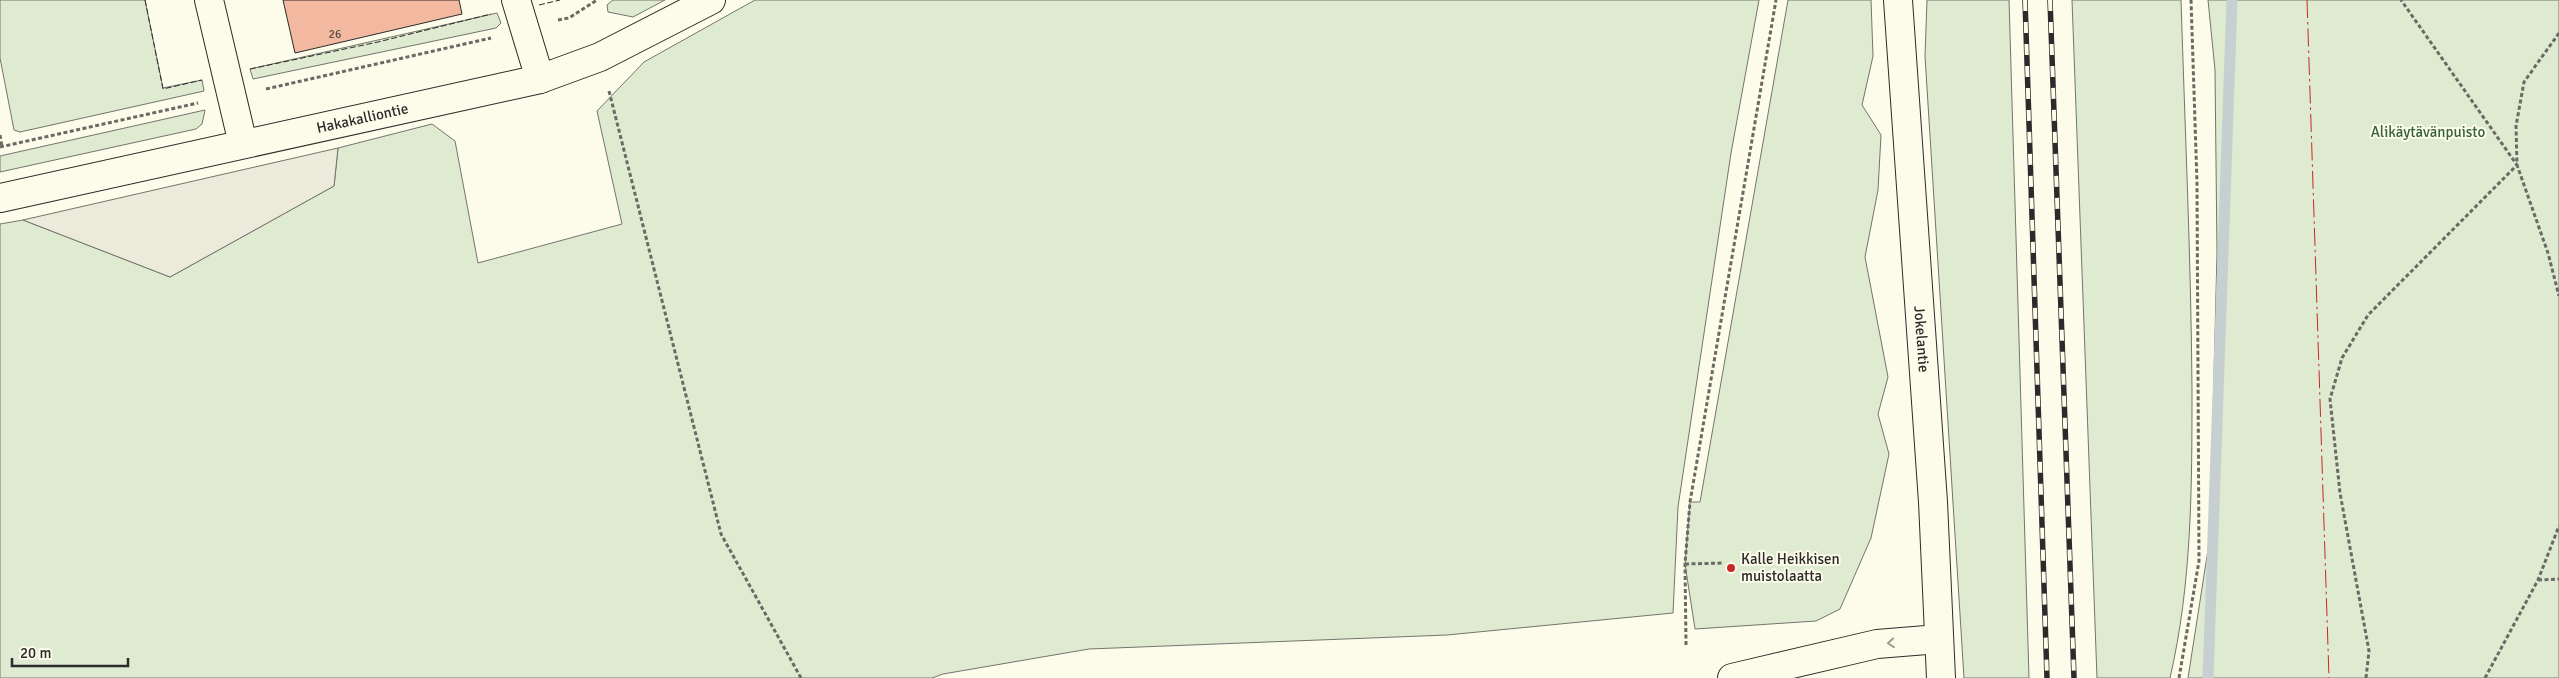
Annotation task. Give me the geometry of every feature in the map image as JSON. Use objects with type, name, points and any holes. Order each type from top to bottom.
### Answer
[{"type":"main road","points":[[209,0],[230,96],[243,144]]},
{"type":"main road","points":[[516,0],[540,79]]},
{"type":"main road","name":"Hakakalliontie","points":[[0,198],[540,79],[600,56],[711,0]]},
{"type":"main road","name":"Jokelantie","points":[[1898,0],[1933,492],[1941,678]]},
{"type":"main road","points":[[1732,678],[1876,644],[1939,639]]},
{"type":"path","points":[[0,135],[1,147],[494,38],[568,18],[596,0]]},
{"type":"path","points":[[1686,645],[1685,564],[1690,502],[1776,0]]},
{"type":"path","points":[[2179,678],[2200,560],[2197,183],[2191,0]]},
{"type":"path","points":[[2401,0],[2517,165],[2548,253],[2559,296]]},
{"type":"path","points":[[2366,678],[2369,651],[2340,493],[2330,399],[2342,358],[2368,315],[2517,165],[2516,126],[2524,82],[2559,33]]},
{"type":"path","points":[[600,56],[722,534],[801,678]]},
{"type":"path","points":[[2485,678],[2538,580],[2559,526]]},
{"type":"path","points":[[1685,564],[1722,563]]},
{"type":"path","points":[[2538,580],[2559,579]]},
{"type":"green space","points":[[0,0],[145,0],[163,88],[202,80],[204,91],[20,132],[14,130],[0,58]]},
{"type":"green space","points":[[613,0],[665,0],[633,17],[608,12],[607,5]]},
{"type":"green space","points":[[755,0],[1759,0],[1731,153],[1678,507],[1673,613],[1447,635],[1089,649],[943,674],[932,678],[0,678],[0,224],[23,220],[170,277],[334,186],[338,148],[432,124],[455,141],[478,263],[622,224],[597,111],[644,62]]},
{"type":"green space","points":[[1788,0],[1871,0],[1873,56],[1862,105],[1881,135],[1878,190],[1865,257],[1888,377],[1878,414],[1889,454],[1871,538],[1840,609],[1816,621],[1695,629],[1685,564],[1690,502],[1700,502]]},
{"type":"green space","points":[[1927,0],[2009,0],[2029,678],[1964,678],[1925,56]]},
{"type":"green space","points":[[2072,0],[2181,0],[2190,292],[2192,462],[2187,570],[2183,606],[2170,678],[2097,678]]},
{"type":"green space","name":"Alikäytävänpuisto","points":[[2208,0],[2559,0],[2559,678],[2188,678],[2210,537],[2217,253],[2215,70]]},
{"type":"green space","points":[[497,13],[501,23],[496,28],[253,79],[250,69]]},
{"type":"green space","points":[[205,110],[202,124],[196,129],[0,172],[0,156]]},
{"type":"shaded area","points":[[338,148],[334,186],[170,277],[23,220]]},
{"type":"building","points":[[283,0],[459,0],[462,14],[295,53]]},
{"type":"waterway","points":[[2208,678],[2232,0]]},
{"type":"railway","points":[[2025,0],[2047,678]]},
{"type":"railway","points":[[2050,0],[2074,678]]},
{"type":"fence","points":[[145,0],[163,89],[202,80]]},
{"type":"fence","points":[[539,5],[560,0]]},
{"type":"fence","points":[[250,69],[378,42],[491,14]]},
{"type":"power","points":[[2307,0],[2329,678]]},
{"type":"place","name":"Kalle Heikkisen muistolaatta","points":[[1731,568]]}]
